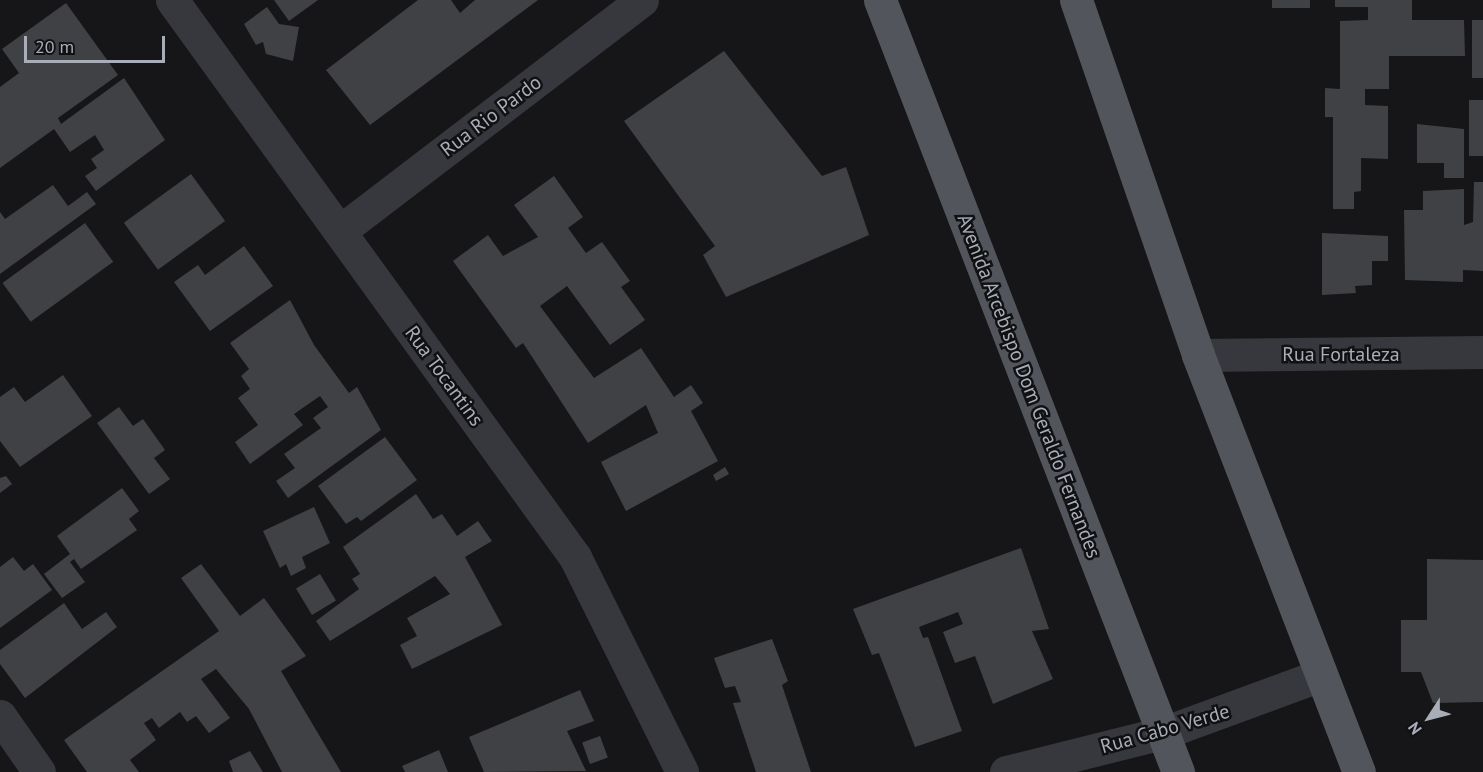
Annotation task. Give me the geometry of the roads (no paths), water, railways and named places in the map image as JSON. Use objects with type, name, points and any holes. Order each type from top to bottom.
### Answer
[{"type":"main road","name":"Avenida Arcebispo Dom Geraldo Fernandes","points":[[880,0],[1178,772]]},
{"type":"main road","points":[[1076,0],[1198,355],[1359,772]]},
{"type":"street","name":"Rua Tocantins","points":[[172,0],[575,557],[682,772]]},
{"type":"street","name":"Rua Rio Pardo","points":[[340,231],[642,0]]},
{"type":"street","name":"Rua Fortaleza","points":[[1198,355],[1483,352]]},
{"type":"street","name":"Rua Cabo Verde","points":[[1006,772],[1163,733],[1321,675]]},
{"type":"street","points":[[0,716],[39,772]]}]
